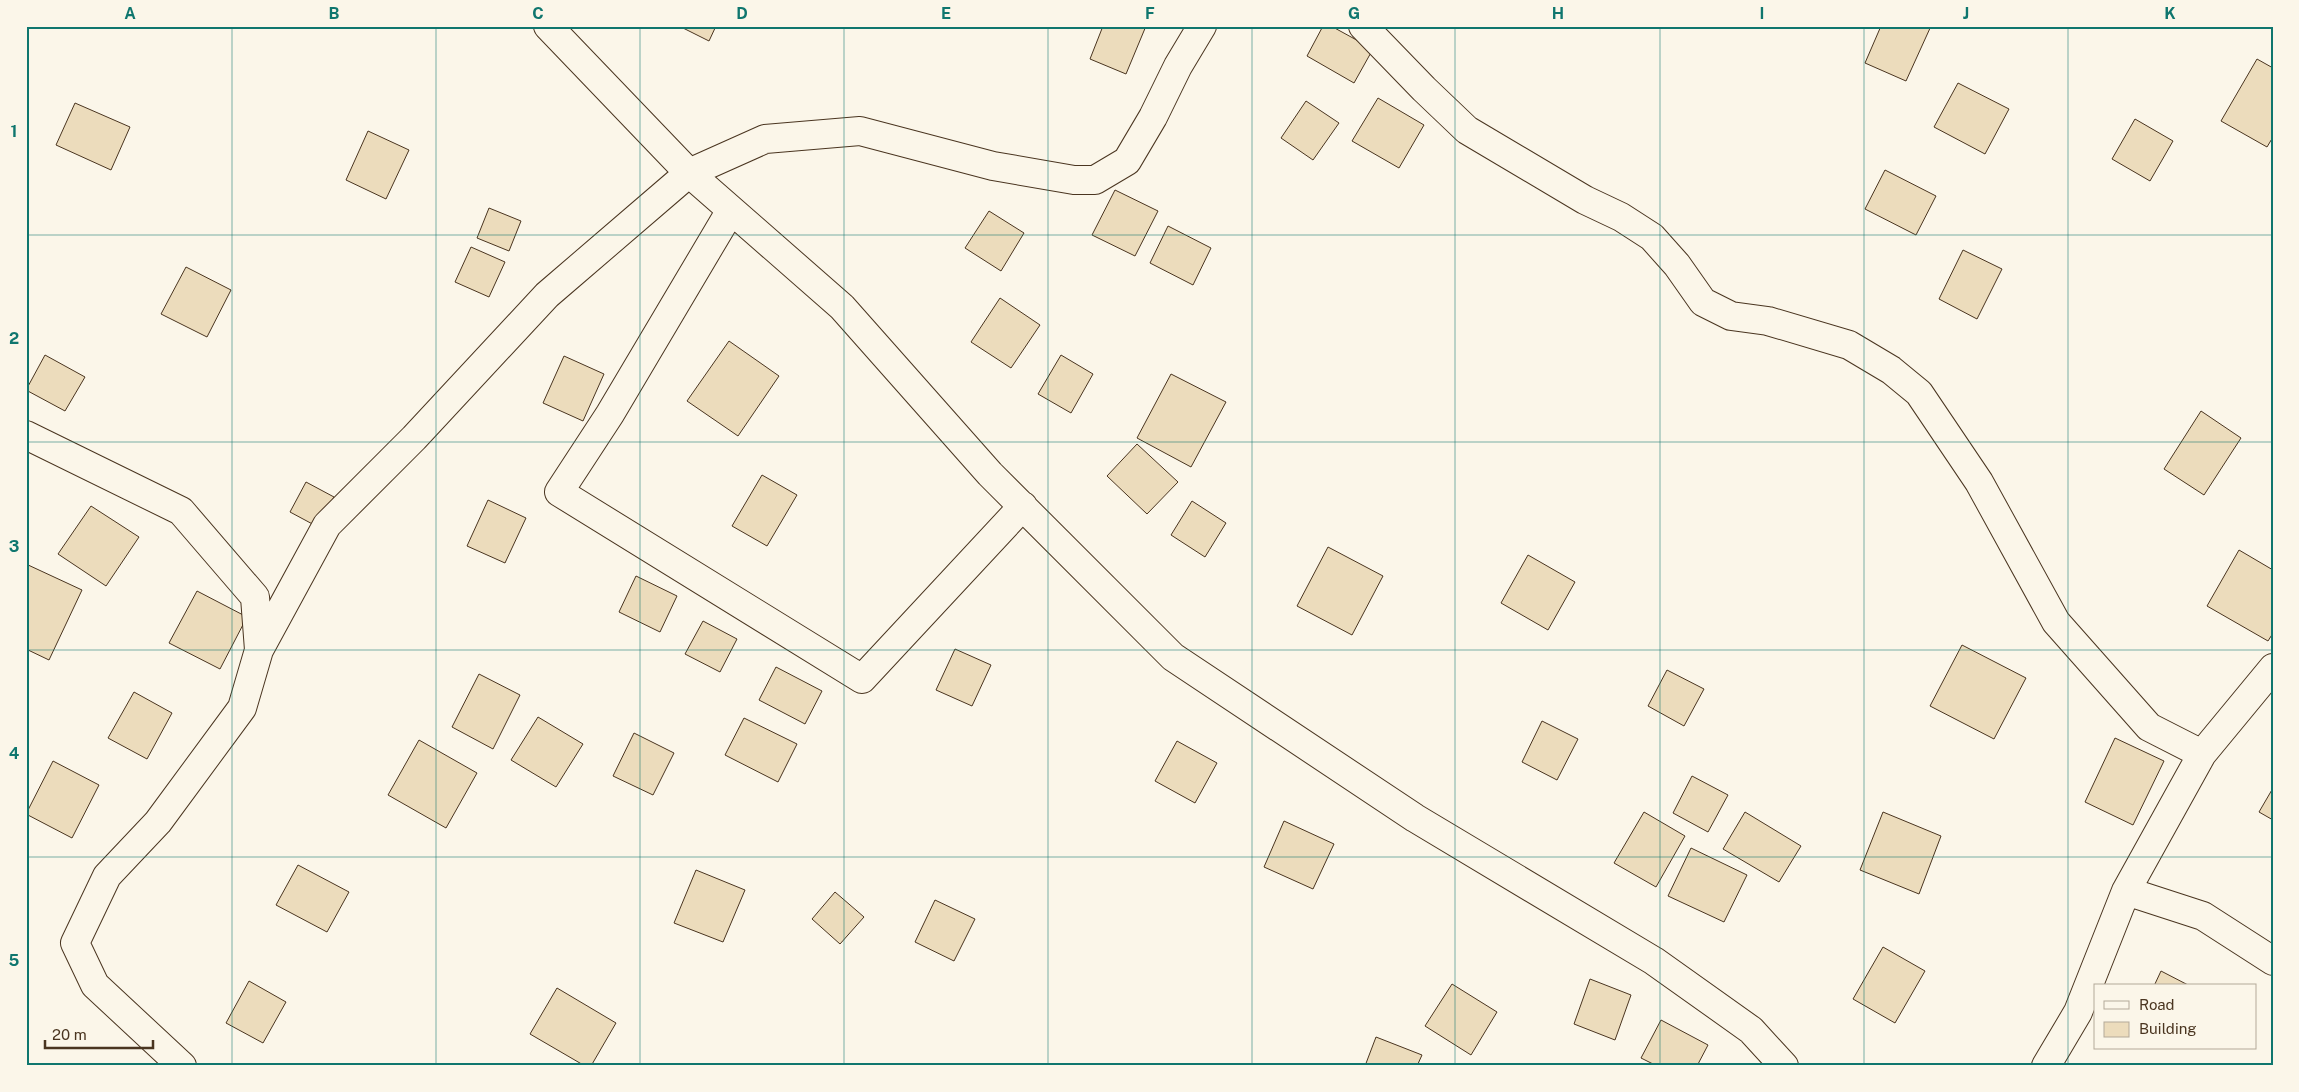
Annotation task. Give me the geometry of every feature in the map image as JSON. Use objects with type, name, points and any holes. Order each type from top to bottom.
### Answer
[{"type":"street","points":[[548,26],[688,174],[842,307],[990,474],[1174,657],[1414,818],[1654,961],[1751,1030],[1784,1066]]},
{"type":"street","points":[[182,1066],[95,985],[75,943],[107,876],[158,822],[242,708],[259,650],[327,525],[414,438],[547,295],[688,174],[766,140],[860,131],[993,166],[1074,180],[1095,180],[1127,161],[1202,26]]},
{"type":"street","points":[[1363,26],[1467,130],[1585,200],[1621,217],[1652,237],[1677,265],[1703,302],[1730,316],[1768,321],[1848,345],[1891,370],[1919,393],[1979,482],[2056,622],[2149,727],[2202,754]]},
{"type":"street","points":[[731,210],[610,414],[559,492],[862,679],[1022,506]]},
{"type":"street","points":[[26,435],[181,511],[255,597],[259,650]]},
{"type":"street","points":[[2046,1066],[2078,1012],[2126,891],[2202,754],[2273,668]]},
{"type":"street","points":[[2126,891],[2202,916],[2273,961]]},
{"type":"building","points":[[679,26],[716,26],[709,41]]},
{"type":"building","points":[[1103,26],[1146,26],[1126,74],[1090,59]]},
{"type":"building","points":[[1323,26],[1331,26],[1373,49],[1354,83],[1307,56]]},
{"type":"building","points":[[1881,26],[1931,26],[1906,81],[1865,63]]},
{"type":"building","points":[[2257,59],[2273,68],[2273,137],[2267,147],[2221,121]]},
{"type":"building","points":[[1958,83],[2009,109],[1985,154],[1934,127]]},
{"type":"building","points":[[1378,98],[1424,125],[1399,168],[1352,141]]},
{"type":"building","points":[[1306,101],[1339,123],[1313,160],[1281,138]]},
{"type":"building","points":[[75,103],[130,127],[111,170],[56,145]]},
{"type":"building","points":[[2135,119],[2173,141],[2150,181],[2112,159]]},
{"type":"building","points":[[368,131],[409,150],[386,199],[346,180]]},
{"type":"building","points":[[1885,170],[1936,196],[1916,235],[1865,209]]},
{"type":"building","points":[[1115,190],[1158,211],[1135,256],[1092,235]]},
{"type":"building","points":[[489,208],[521,221],[509,251],[477,238]]},
{"type":"building","points":[[989,211],[1024,233],[1001,271],[965,248]]},
{"type":"building","points":[[1168,226],[1211,248],[1193,285],[1150,263]]},
{"type":"building","points":[[471,247],[505,262],[489,297],[455,282]]},
{"type":"building","points":[[1963,250],[2002,269],[1977,319],[1939,299]]},
{"type":"building","points":[[186,267],[231,290],[207,337],[161,314]]},
{"type":"building","points":[[1000,298],[1040,325],[1011,368],[971,342]]},
{"type":"building","points":[[729,341],[779,376],[738,436],[687,401]]},
{"type":"building","points":[[45,355],[85,377],[65,411],[26,390]]},
{"type":"building","points":[[1061,355],[1093,374],[1071,413],[1038,394]]},
{"type":"building","points":[[564,356],[604,374],[583,421],[543,403]]},
{"type":"building","points":[[1171,374],[1226,402],[1191,467],[1137,438]]},
{"type":"building","points":[[2201,411],[2241,438],[2204,495],[2164,469]]},
{"type":"building","points":[[1137,444],[1178,482],[1147,514],[1107,476]]},
{"type":"building","points":[[762,475],[797,495],[767,546],[732,526]]},
{"type":"building","points":[[306,482],[334,497],[318,527],[290,512]]},
{"type":"building","points":[[488,500],[526,518],[505,563],[467,546]]},
{"type":"building","points":[[1192,501],[1226,523],[1205,557],[1171,535]]},
{"type":"building","points":[[91,506],[139,537],[106,586],[58,554]]},
{"type":"building","points":[[1328,547],[1383,576],[1352,635],[1297,606]]},
{"type":"building","points":[[2239,550],[2273,570],[2273,633],[2268,641],[2207,606]]},
{"type":"building","points":[[1528,555],[1575,582],[1548,630],[1501,603]]},
{"type":"building","points":[[26,564],[82,590],[49,660],[26,649]]},
{"type":"building","points":[[636,576],[677,596],[660,632],[619,612]]},
{"type":"building","points":[[197,591],[247,617],[220,669],[169,643]]},
{"type":"building","points":[[703,621],[737,639],[720,672],[685,654]]},
{"type":"building","points":[[1962,645],[2026,678],[1994,739],[1930,706]]},
{"type":"building","points":[[955,649],[991,665],[972,706],[936,690]]},
{"type":"building","points":[[776,667],[822,691],[805,724],[759,700]]},
{"type":"building","points":[[1667,670],[1704,689],[1684,726],[1648,706]]},
{"type":"building","points":[[479,674],[520,695],[493,749],[452,727]]},
{"type":"building","points":[[134,692],[172,713],[147,759],[108,738]]},
{"type":"building","points":[[538,717],[583,744],[556,787],[511,760]]},
{"type":"building","points":[[744,718],[797,744],[778,782],[725,755]]},
{"type":"building","points":[[1542,721],[1578,739],[1557,780],[1522,762]]},
{"type":"building","points":[[634,733],[674,753],[653,795],[613,776]]},
{"type":"building","points":[[2115,738],[2164,761],[2133,825],[2085,802]]},
{"type":"building","points":[[419,740],[477,773],[446,828],[388,795]]},
{"type":"building","points":[[1177,741],[1217,763],[1195,803],[1155,781]]},
{"type":"building","points":[[53,761],[99,785],[72,838],[26,814]]},
{"type":"building","points":[[1692,776],[1728,795],[1708,832],[1673,813]]},
{"type":"building","points":[[2273,788],[2273,820],[2259,812]]},
{"type":"building","points":[[1644,812],[1685,836],[1656,887],[1614,863]]},
{"type":"building","points":[[1745,812],[1801,846],[1779,882],[1723,849]]},
{"type":"building","points":[[1883,812],[1941,836],[1919,894],[1860,870]]},
{"type":"building","points":[[1284,821],[1334,844],[1313,889],[1264,867]]},
{"type":"building","points":[[1691,848],[1747,875],[1724,922],[1668,896]]},
{"type":"building","points":[[298,865],[349,892],[327,932],[276,905]]},
{"type":"building","points":[[696,870],[745,890],[723,942],[674,923]]},
{"type":"building","points":[[835,892],[864,917],[840,944],[812,919]]},
{"type":"building","points":[[935,900],[975,919],[954,961],[915,942]]},
{"type":"building","points":[[1883,947],[1925,971],[1895,1023],[1853,999]]},
{"type":"building","points":[[2161,971],[2186,984],[2155,984]]},
{"type":"building","points":[[1590,979],[1631,995],[1615,1040],[1574,1024]]},
{"type":"building","points":[[249,981],[286,1002],[263,1043],[226,1023]]},
{"type":"building","points":[[1452,984],[1497,1012],[1471,1055],[1425,1026]]},
{"type":"building","points":[[557,988],[616,1023],[591,1066],[585,1066],[530,1034]]},
{"type":"building","points":[[1661,1020],[1708,1045],[1697,1066],[1657,1066],[1641,1058]]},
{"type":"building","points":[[1376,1037],[1422,1055],[1417,1066],[1365,1066]]}]
